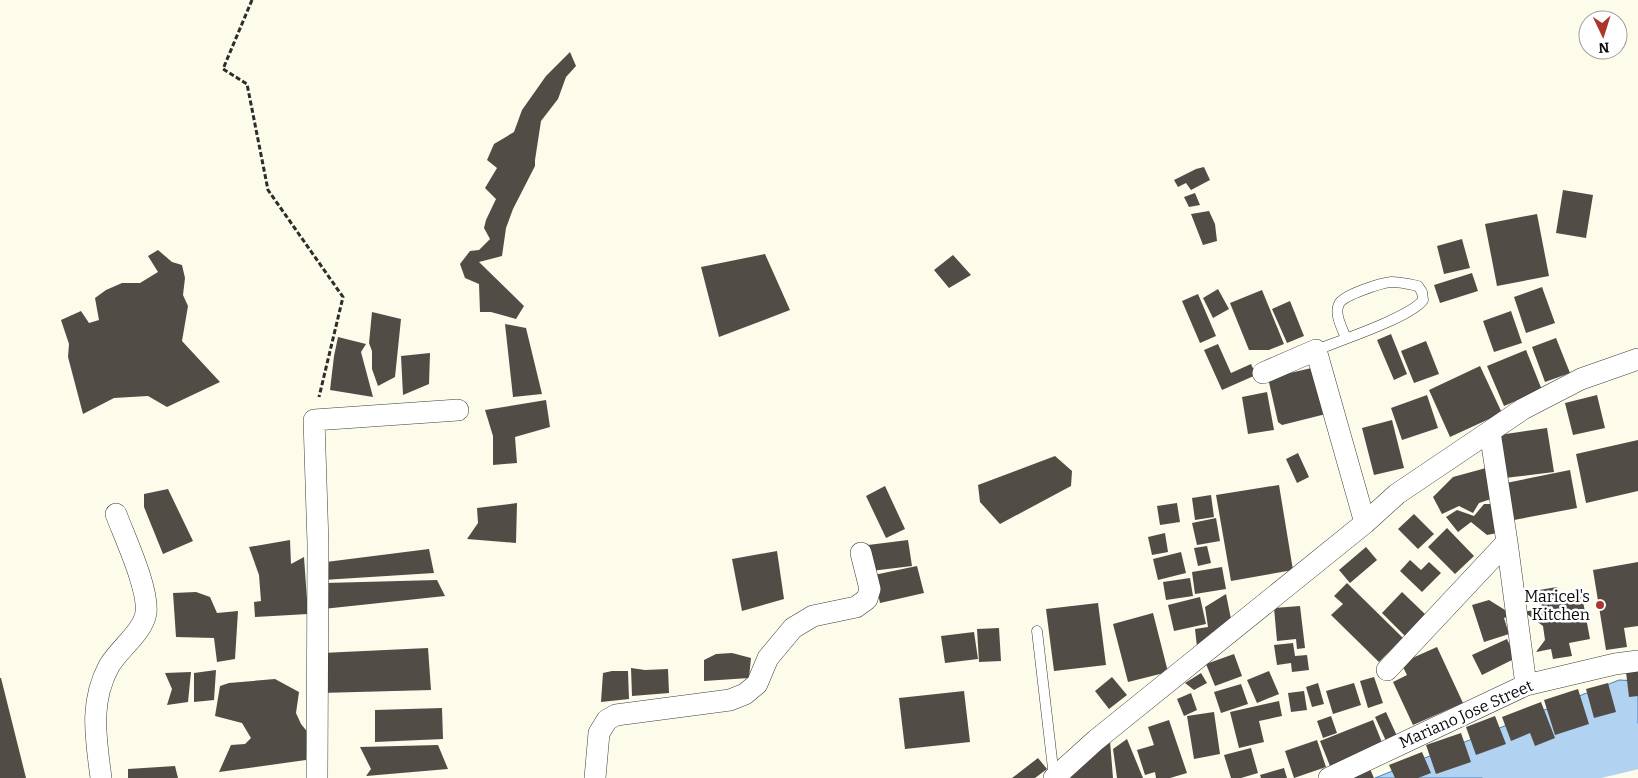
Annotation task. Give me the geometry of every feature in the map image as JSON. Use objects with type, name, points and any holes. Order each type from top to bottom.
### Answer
[{"type":"street","points":[[1263,373],[1316,350],[1365,523]]},
{"type":"street","points":[[1054,778],[1096,740],[1365,523],[1397,494],[1523,408],[1581,379],[1638,359]]},
{"type":"street","points":[[317,778],[318,544],[314,420],[458,410]]},
{"type":"street","points":[[1490,432],[1526,685]]},
{"type":"street","points":[[101,778],[94,727],[97,697],[110,665],[138,630],[146,614],[146,596],[116,514]]},
{"type":"street","points":[[1387,670],[1507,542]]},
{"type":"street","points":[[595,778],[599,733],[607,720],[616,715],[730,700],[746,694],[758,684],[768,658],[793,628],[813,616],[856,607],[867,599],[870,589],[861,553]]},
{"type":"street","name":"Mariano Jose Street","points":[[1330,778],[1526,685],[1616,664],[1638,661]]},
{"type":"lane","points":[[1316,350],[1346,338],[1401,316],[1419,306],[1423,300],[1422,292],[1418,286],[1404,282],[1388,282],[1349,295],[1339,302],[1337,310],[1346,338]]},
{"type":"lane","points":[[1037,631],[1054,778]]},
{"type":"path","points":[[252,0],[223,69],[247,84],[268,190],[343,297],[314,420]]},
{"type":"water","points":[[1619,680],[1638,681],[1638,743],[1551,778],[1375,778]]},
{"type":"building","points":[[570,52],[576,66],[566,77],[558,99],[541,121],[535,166],[513,209],[506,228],[502,256],[479,262],[524,306],[516,319],[491,312],[480,312],[479,284],[465,278],[460,264],[470,251],[479,250],[490,239],[484,228],[496,199],[485,188],[497,168],[487,160],[494,144],[514,132],[522,110],[546,76]]},
{"type":"building","points":[[1204,167],[1210,180],[1191,190],[1186,183],[1178,187],[1174,180]]},
{"type":"building","points":[[1563,190],[1593,195],[1586,238],[1556,233]]},
{"type":"building","points":[[1195,193],[1200,205],[1189,207],[1184,197]]},
{"type":"building","points":[[1209,211],[1215,224],[1217,241],[1203,245],[1191,214]]},
{"type":"building","points":[[1537,214],[1549,276],[1497,286],[1485,224]]},
{"type":"building","points":[[1462,239],[1470,268],[1444,274],[1437,246]]},
{"type":"building","points":[[158,250],[172,262],[182,265],[185,278],[183,295],[188,306],[182,341],[220,382],[167,407],[148,396],[114,398],[83,414],[68,357],[69,344],[61,320],[81,311],[89,323],[99,320],[95,298],[106,290],[122,283],[140,283],[158,272],[148,256]]},
{"type":"building","points":[[765,254],[790,310],[719,337],[701,267]]},
{"type":"building","points":[[953,255],[971,275],[949,288],[934,270]]},
{"type":"building","points":[[1472,273],[1478,291],[1440,303],[1434,285]]},
{"type":"building","points":[[1542,287],[1555,323],[1526,333],[1514,297]]},
{"type":"building","points":[[1218,289],[1229,309],[1213,318],[1203,298]]},
{"type":"building","points":[[1262,290],[1284,344],[1269,350],[1249,350],[1230,303]]},
{"type":"building","points":[[1198,294],[1216,336],[1200,343],[1182,301]]},
{"type":"building","points":[[1290,301],[1304,336],[1287,343],[1272,309]]},
{"type":"building","points":[[1511,311],[1522,343],[1494,352],[1483,321]]},
{"type":"building","points":[[372,312],[401,319],[395,377],[378,386],[372,369],[372,351],[369,343]]},
{"type":"building","points":[[505,324],[526,328],[542,394],[513,397]]},
{"type":"building","points":[[1391,334],[1407,374],[1394,380],[1377,340]]},
{"type":"building","points":[[338,337],[366,344],[361,352],[373,397],[330,390]]},
{"type":"building","points":[[1556,338],[1570,373],[1545,382],[1532,347]]},
{"type":"building","points":[[1426,341],[1439,374],[1414,383],[1401,351]]},
{"type":"building","points":[[1218,344],[1231,373],[1251,364],[1256,375],[1222,390],[1204,350]]},
{"type":"building","points":[[1526,350],[1542,390],[1504,406],[1487,366]]},
{"type":"building","points":[[430,353],[429,384],[403,395],[401,356]]},
{"type":"building","points":[[1480,366],[1502,413],[1450,437],[1429,390]]},
{"type":"building","points":[[1316,367],[1326,414],[1282,425],[1278,422],[1268,378]]},
{"type":"building","points":[[1267,392],[1274,430],[1248,434],[1242,397]]},
{"type":"building","points":[[1427,395],[1438,428],[1402,440],[1391,408]]},
{"type":"building","points":[[1597,395],[1605,428],[1573,435],[1565,403]]},
{"type":"building","points":[[546,400],[550,427],[515,437],[517,463],[493,465],[493,436],[485,410]]},
{"type":"building","points":[[1392,420],[1404,468],[1374,475],[1362,428]]},
{"type":"building","points":[[1547,428],[1554,472],[1505,478],[1499,435]]},
{"type":"building","points":[[1638,440],[1638,491],[1586,503],[1576,454]]},
{"type":"building","points":[[1298,453],[1309,477],[1297,483],[1286,459]]},
{"type":"building","points":[[1055,456],[1072,471],[1071,486],[1000,524],[980,502],[978,485]]},
{"type":"building","points":[[1486,468],[1494,498],[1479,503],[1473,513],[1459,506],[1442,514],[1433,497],[1453,477]]},
{"type":"building","points":[[1570,470],[1577,508],[1514,520],[1506,483]]},
{"type":"building","points":[[1279,485],[1293,570],[1231,581],[1216,495]]},
{"type":"building","points":[[885,486],[905,529],[886,538],[866,496]]},
{"type":"building","points":[[168,489],[193,541],[163,554],[144,507],[144,494]]},
{"type":"building","points":[[1211,495],[1214,517],[1195,520],[1192,498]]},
{"type":"building","points":[[517,503],[516,543],[467,539],[478,523],[477,508]]},
{"type":"building","points":[[1177,503],[1180,522],[1160,525],[1157,506]]},
{"type":"building","points":[[1484,504],[1495,504],[1502,532],[1487,535],[1471,522],[1458,532],[1446,517],[1457,510],[1474,516]]},
{"type":"building","points":[[1414,514],[1434,534],[1418,549],[1398,529]]},
{"type":"building","points":[[1216,518],[1220,541],[1197,545],[1192,523]]},
{"type":"building","points":[[1447,528],[1474,556],[1455,574],[1428,547]]},
{"type":"building","points":[[1165,533],[1168,552],[1152,555],[1148,537]]},
{"type":"building","points":[[290,540],[291,564],[304,557],[308,614],[255,617],[254,602],[261,601],[259,575],[249,547]]},
{"type":"building","points":[[908,540],[912,566],[871,571],[868,545]]},
{"type":"building","points":[[1207,546],[1211,563],[1198,566],[1194,548]]},
{"type":"building","points":[[1366,547],[1377,560],[1350,583],[1339,570]]},
{"type":"building","points":[[429,549],[434,573],[323,580],[326,562]]},
{"type":"building","points":[[777,551],[784,599],[742,611],[732,559]]},
{"type":"building","points":[[1181,552],[1186,573],[1158,580],[1153,559]]},
{"type":"building","points":[[1410,560],[1421,570],[1429,562],[1441,573],[1422,592],[1400,571]]},
{"type":"building","points":[[1638,562],[1638,626],[1624,628],[1627,647],[1606,650],[1593,570]]},
{"type":"building","points":[[917,566],[924,593],[880,603],[874,575]]},
{"type":"building","points":[[1222,567],[1226,589],[1195,594],[1192,572]]},
{"type":"building","points":[[1190,578],[1193,596],[1166,600],[1163,582]]},
{"type":"building","points":[[437,580],[445,596],[323,609],[325,583]]},
{"type":"building","points":[[1347,583],[1403,638],[1379,662],[1331,615],[1343,604],[1334,596]]},
{"type":"building","points":[[1557,587],[1560,601],[1582,596],[1590,639],[1569,643],[1572,656],[1553,659],[1551,649],[1536,652],[1545,640],[1543,626],[1524,612],[1542,608],[1539,590]]},
{"type":"building","points":[[196,592],[210,597],[217,613],[238,611],[235,659],[217,662],[214,638],[176,637],[173,593]]},
{"type":"building","points":[[1402,592],[1426,615],[1405,636],[1382,613]]},
{"type":"building","points":[[1226,594],[1231,619],[1197,647],[1195,629],[1208,627],[1205,607]]},
{"type":"building","points":[[1200,597],[1206,624],[1174,631],[1168,605]]},
{"type":"building","points":[[1489,600],[1513,615],[1504,618],[1509,634],[1484,642],[1472,605]]},
{"type":"building","points":[[1098,603],[1106,665],[1054,671],[1046,609]]},
{"type":"building","points":[[1300,606],[1305,648],[1297,649],[1296,639],[1277,641],[1274,608]]},
{"type":"building","points":[[1153,613],[1168,672],[1128,682],[1113,624]]},
{"type":"building","points":[[999,628],[1001,661],[979,662],[977,629]]},
{"type":"building","points":[[974,632],[978,659],[945,663],[941,636]]},
{"type":"building","points":[[1507,639],[1516,658],[1482,675],[1472,655]]},
{"type":"building","points":[[1293,643],[1295,656],[1307,655],[1309,670],[1292,672],[1291,663],[1277,665],[1274,645]]},
{"type":"building","points":[[1437,647],[1463,703],[1413,725],[1393,682],[1407,675],[1401,663]]},
{"type":"building","points":[[428,648],[431,690],[320,693],[322,653]]},
{"type":"building","points":[[732,653],[751,658],[749,678],[704,681],[704,660],[716,654]]},
{"type":"building","points":[[1234,654],[1242,676],[1215,686],[1206,664]]},
{"type":"building","points":[[631,668],[645,670],[668,669],[669,693],[632,696]]},
{"type":"building","points":[[216,670],[214,700],[194,702],[194,673]]},
{"type":"building","points":[[628,671],[629,699],[601,702],[603,673]]},
{"type":"building","points":[[1269,671],[1279,694],[1257,703],[1247,680]]},
{"type":"building","points":[[1638,671],[1638,696],[1629,697],[1626,672]]},
{"type":"building","points":[[191,672],[188,702],[167,705],[172,689],[165,673]]},
{"type":"building","points":[[1201,673],[1207,683],[1194,690],[1185,683]]},
{"type":"building","points":[[1112,677],[1127,695],[1109,709],[1095,691]]},
{"type":"building","points":[[1374,677],[1383,703],[1368,708],[1360,681]]},
{"type":"building","points":[[1,678],[26,778],[0,778]]},
{"type":"building","points":[[275,679],[299,692],[296,713],[301,724],[310,735],[306,760],[219,772],[231,745],[245,744],[251,738],[242,723],[215,716],[220,686],[229,683]]},
{"type":"building","points":[[1318,683],[1324,704],[1312,707],[1306,687]]},
{"type":"building","points":[[1354,683],[1361,705],[1333,714],[1326,691]]},
{"type":"building","points":[[1608,683],[1616,712],[1594,718],[1586,689]]},
{"type":"building","points":[[1241,684],[1248,704],[1221,713],[1214,692]]},
{"type":"building","points":[[1578,689],[1589,724],[1555,735],[1544,700]]},
{"type":"building","points":[[964,691],[970,742],[905,749],[899,698]]},
{"type":"building","points":[[1304,691],[1307,710],[1291,712],[1288,693]]},
{"type":"building","points":[[1191,693],[1197,710],[1184,716],[1177,699]]},
{"type":"building","points":[[1279,701],[1282,716],[1259,721],[1264,742],[1239,748],[1230,712]]},
{"type":"building","points":[[1541,702],[1555,738],[1535,746],[1530,733],[1511,741],[1502,717]]},
{"type":"building","points":[[442,708],[443,739],[375,742],[375,710]]},
{"type":"building","points":[[1214,712],[1220,754],[1194,759],[1187,716]]},
{"type":"building","points":[[1386,712],[1397,736],[1386,741],[1375,717]]},
{"type":"building","points":[[1331,716],[1337,733],[1323,738],[1317,721]]},
{"type":"building","points":[[1495,716],[1506,744],[1476,755],[1466,727]]},
{"type":"building","points":[[1169,720],[1187,773],[1170,778],[1156,778],[1155,772],[1145,775],[1137,750],[1154,745],[1148,727]]},
{"type":"building","points":[[1373,720],[1383,745],[1330,766],[1320,741]]},
{"type":"building","points":[[1461,733],[1471,762],[1436,774],[1426,745]]},
{"type":"building","points":[[1127,739],[1143,778],[1117,778],[1113,749]]},
{"type":"building","points":[[1317,740],[1326,767],[1294,778],[1285,751]]},
{"type":"building","points":[[1110,741],[1113,778],[1070,778]]},
{"type":"building","points":[[438,745],[448,769],[366,776],[371,769],[360,747]]},
{"type":"building","points":[[1251,748],[1258,773],[1241,778],[1231,778],[1224,755]]},
{"type":"building","points":[[1422,752],[1431,773],[1418,778],[1395,778],[1389,765]]},
{"type":"building","points":[[1038,758],[1047,769],[1035,778],[1012,778]]},
{"type":"building","points":[[175,766],[178,778],[128,778],[128,769]]},
{"type":"building","points":[[1284,768],[1287,778],[1261,778],[1260,775]]},
{"type":"building","points":[[1370,769],[1374,778],[1350,778]]},
{"type":"waterway","points":[[1505,778],[1638,746]]},
{"type":"place","name":"Maricel's Kitchen","points":[[1600,605]]}]
